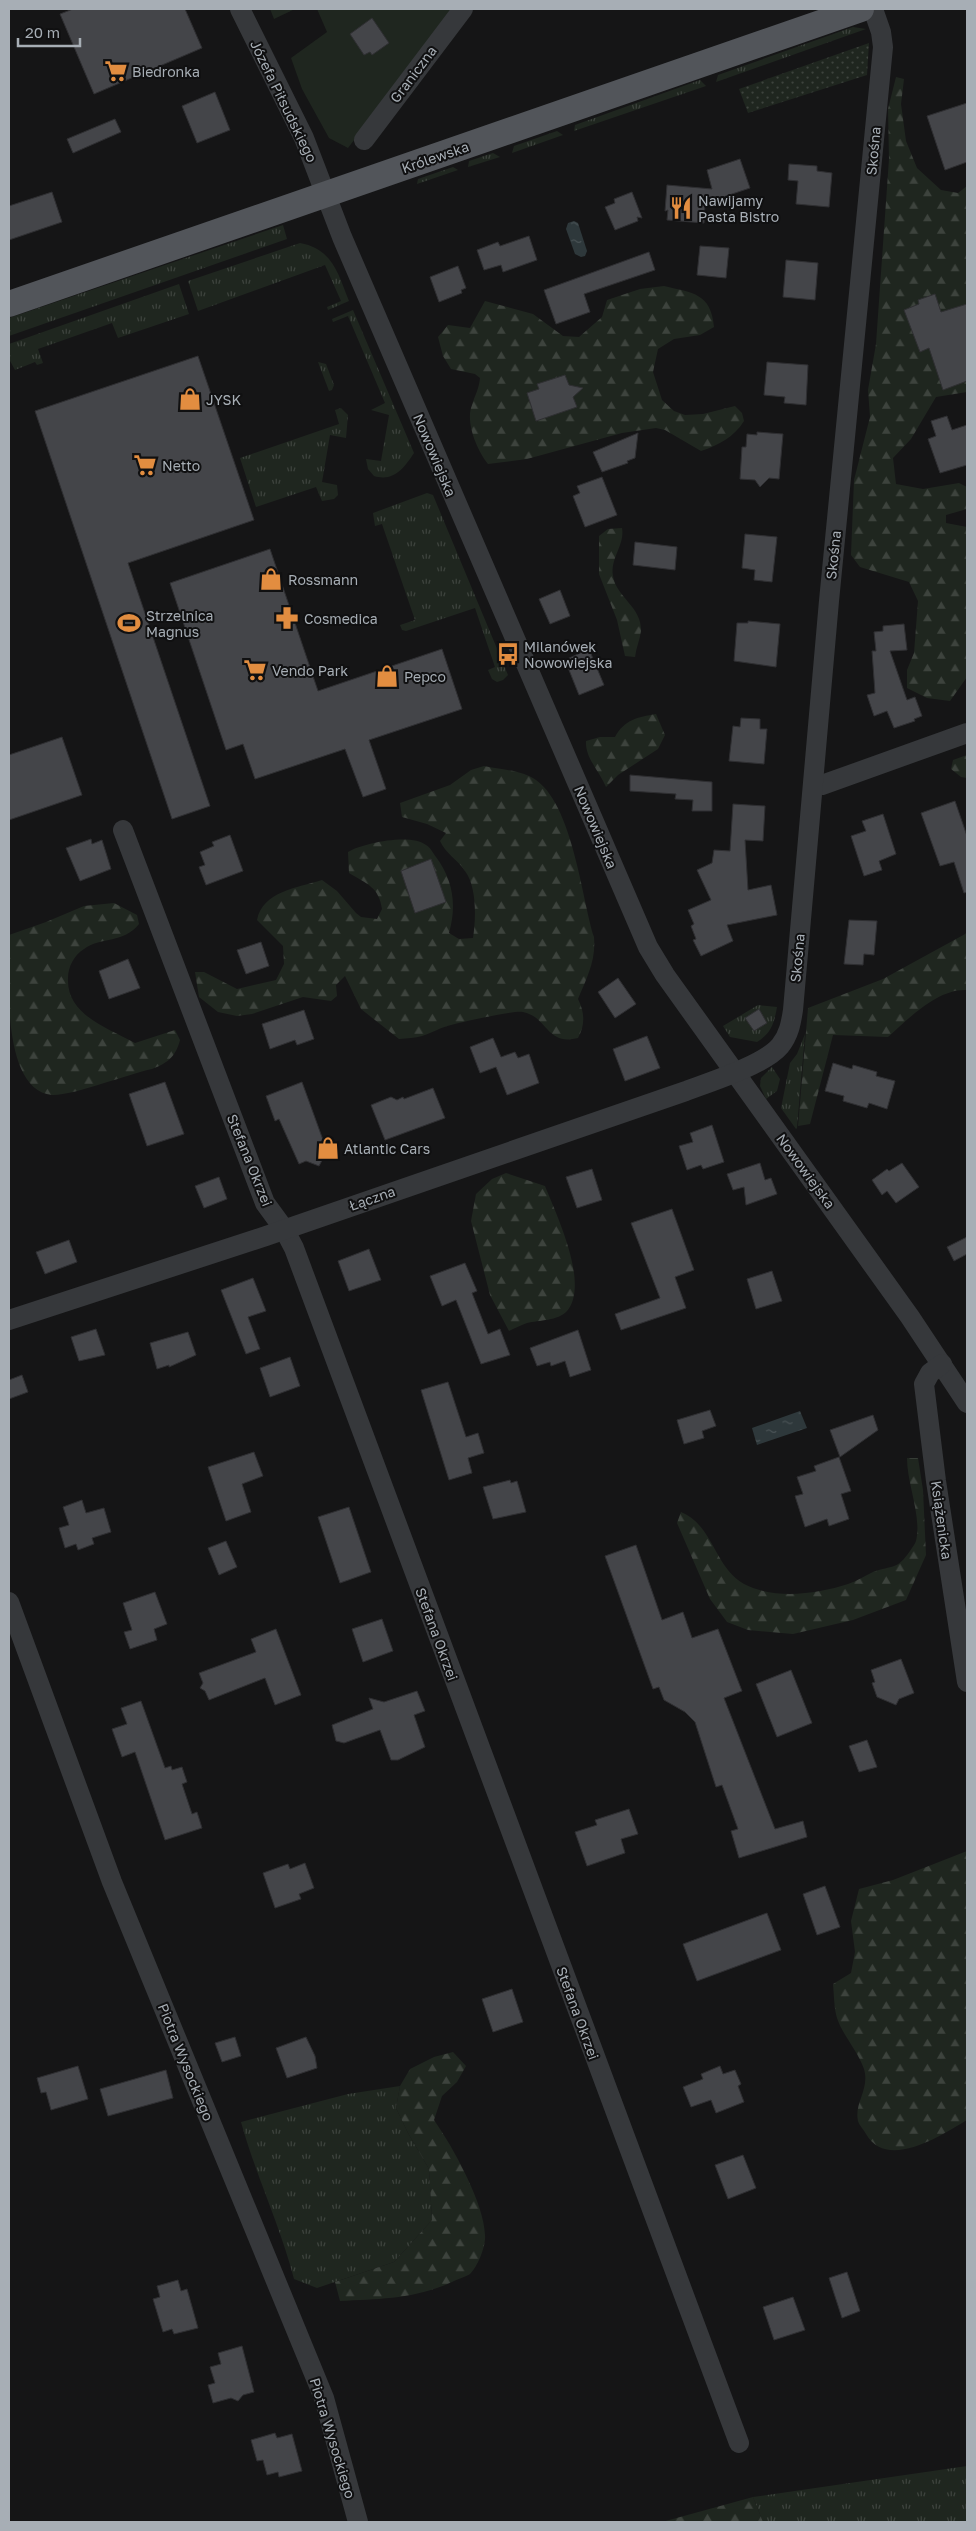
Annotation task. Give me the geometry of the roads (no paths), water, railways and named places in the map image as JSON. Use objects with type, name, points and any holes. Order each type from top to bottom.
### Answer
[{"type":"main road","name":"Królewska","points":[[9,304],[861,9]]},
{"type":"street","name":"Józefa Piłsudskiego","points":[[240,9],[304,138],[326,194]]},
{"type":"street","name":"Graniczna","points":[[364,140],[463,9]]},
{"type":"street","name":"Skośna","points":[[734,1072],[773,1053],[789,1031],[793,1010],[883,47],[881,32],[873,9]]},
{"type":"street","name":"Nowowiejska","points":[[326,194],[342,237],[648,947],[665,975],[942,1364],[967,1404]]},
{"type":"street","points":[[814,784],[822,785],[967,733]]},
{"type":"street","name":"Stefana Okrzei","points":[[123,830],[266,1203],[284,1229],[308,1285],[739,2443]]},
{"type":"street","name":"Łączna","points":[[9,1320],[284,1229],[686,1091],[734,1072]]},
{"type":"street","name":"Książenicka","points":[[942,1364],[930,1373],[924,1384],[936,1481],[967,1682]]},
{"type":"street","name":"Piotra Wysockiego","points":[[9,1602],[12,1625],[112,1882],[324,2398],[358,2522]]},
{"type":"water","points":[[574,221],[578,223],[587,251],[585,256],[581,257],[575,254],[566,229],[568,223]]},
{"type":"water","points":[[800,1411],[807,1428],[757,1445],[752,1428]]},
{"type":"place","name":"Biedronka","points":[[116,71]]},
{"type":"place","name":"Nawijamy Pasta Bistro","points":[[681,208]]},
{"type":"place","name":"JYSK","points":[[190,399]]},
{"type":"place","name":"Netto","points":[[145,465]]},
{"type":"place","name":"Rossmann","points":[[271,579]]},
{"type":"place","name":"Cosmedica","points":[[287,618]]},
{"type":"place","name":"Strzelnica Magnus","points":[[129,623]]},
{"type":"place","name":"Milanówek Nowowiejska","points":[[508,654]]},
{"type":"place","name":"Vendo Park","points":[[255,670]]},
{"type":"place","name":"Pepco","points":[[387,676]]},
{"type":"place","name":"Atlantic Cars","points":[[328,1148]]}]
